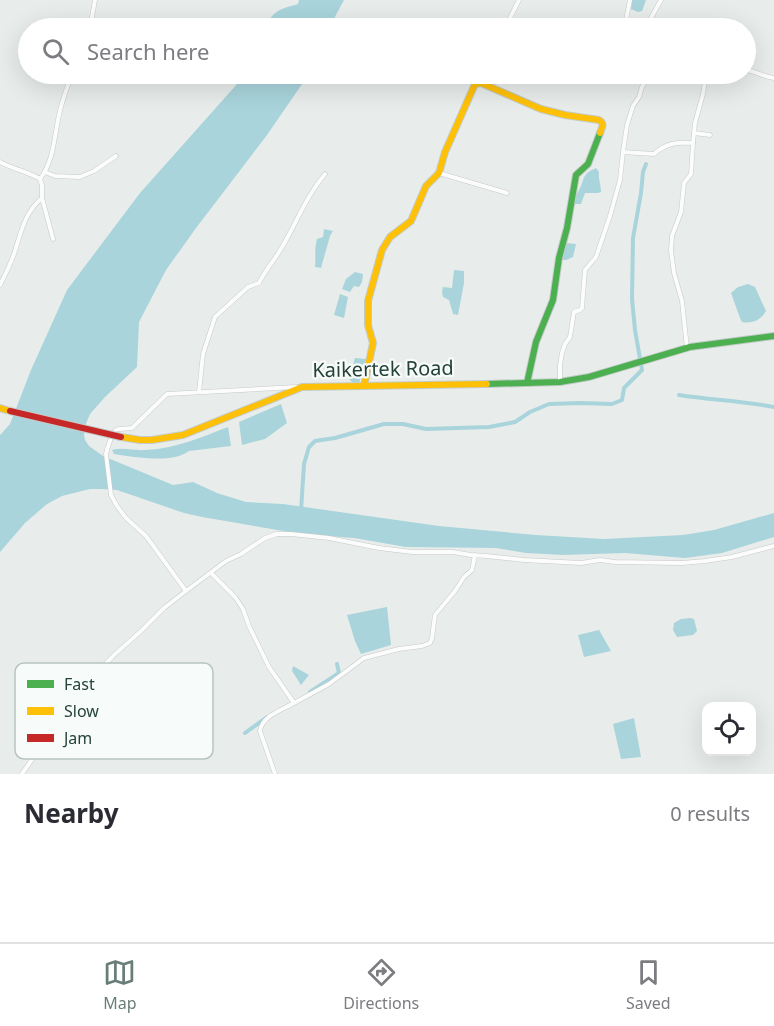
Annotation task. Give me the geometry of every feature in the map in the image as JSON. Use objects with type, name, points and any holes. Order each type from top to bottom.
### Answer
[{"type":"main road","points":[[364,386],[373,343],[368,325],[369,301],[382,249],[390,237],[411,221],[426,186],[439,173],[444,152],[476,84]]},
{"type":"main road","points":[[484,84],[541,109],[600,120],[603,125],[588,164],[576,176],[552,300],[536,342],[527,383]]},
{"type":"main road","name":"Kaikertek Road","points":[[0,408],[121,438],[140,440],[167,438],[200,429],[302,387],[560,382],[687,348],[774,336]]},
{"type":"street","points":[[92,18],[95,0]]},
{"type":"street","points":[[510,18],[519,0]]},
{"type":"street","points":[[626,18],[630,0]]},
{"type":"street","points":[[651,18],[661,0]]},
{"type":"street","points":[[756,72],[763,77],[774,78]]},
{"type":"street","points":[[40,179],[53,150],[61,108],[69,84]]},
{"type":"street","points":[[560,382],[562,353],[570,337],[574,312],[582,308],[585,270],[596,257],[610,216],[620,180],[626,132],[633,106],[643,84]]},
{"type":"street","points":[[687,348],[682,301],[671,251],[672,236],[681,212],[684,183],[691,174],[697,110],[705,84]]},
{"type":"street","points":[[694,133],[710,135]]},
{"type":"street","points":[[623,152],[654,154],[674,142],[693,143]]},
{"type":"street","points":[[45,172],[55,176],[80,177],[94,171],[116,156]]},
{"type":"street","points":[[0,162],[40,179],[42,198],[53,239]]},
{"type":"street","points":[[439,173],[507,193]]},
{"type":"street","points":[[199,392],[202,354],[215,317],[248,287],[259,283],[281,249],[300,210],[325,174]]},
{"type":"street","points":[[0,285],[15,253],[28,214],[42,198]]},
{"type":"street","points":[[186,591],[146,536],[126,518],[111,495],[106,454],[116,431],[132,428],[165,395],[302,387]]},
{"type":"street","points":[[106,663],[164,608],[186,591],[226,561],[265,538],[277,534],[329,538],[412,552],[453,552],[524,560],[581,563],[600,560],[689,562],[732,557],[774,546]]},
{"type":"street","points":[[276,774],[260,731],[266,719],[292,700],[329,684],[364,658],[430,643],[435,615],[472,570],[475,555]]},
{"type":"street","points":[[211,573],[236,597],[269,667],[292,700]]},
{"type":"street","points":[[22,774],[32,759]]},
{"type":"water","points":[[299,0],[344,0],[334,18],[270,18],[282,9],[298,4]]},
{"type":"water","points":[[632,0],[646,0],[642,11],[631,9]]},
{"type":"water","points":[[237,84],[302,84],[166,270],[139,322],[137,367],[90,414],[85,426],[85,440],[89,446],[103,456],[173,485],[193,482],[217,493],[246,502],[283,504],[439,526],[604,539],[683,535],[714,530],[774,513],[774,537],[722,553],[685,558],[625,553],[563,555],[526,553],[496,548],[406,547],[354,538],[301,534],[202,517],[117,490],[90,489],[62,496],[47,504],[25,523],[0,552],[0,435],[10,424],[31,370],[67,290],[140,193]]},
{"type":"water","points":[[596,168],[599,172],[601,192],[585,193],[581,204],[573,204],[586,175]]},
{"type":"water","points":[[324,229],[333,231],[321,268],[315,267],[316,246],[317,239],[323,237]]},
{"type":"water","points":[[565,243],[576,244],[573,257],[562,260]]},
{"type":"water","points":[[454,270],[464,271],[458,315],[453,314],[449,300],[443,297],[442,292],[443,287],[452,288]]},
{"type":"water","points":[[355,272],[363,274],[359,287],[354,286],[350,292],[342,289],[346,279]]},
{"type":"water","points":[[748,284],[755,287],[766,311],[756,321],[742,322],[731,293],[738,287]]},
{"type":"water","points":[[340,294],[348,297],[344,318],[334,315]]},
{"type":"water","points":[[355,358],[366,359],[359,384],[349,379]]},
{"type":"water","points":[[281,404],[287,423],[265,439],[242,445],[239,422]]},
{"type":"water","points":[[228,427],[231,446],[189,451],[182,455],[163,458],[114,454],[112,450],[167,447]]},
{"type":"water","points":[[387,607],[391,645],[361,654],[347,615]]},
{"type":"water","points":[[694,619],[697,631],[693,635],[677,637],[673,630],[674,623]]},
{"type":"water","points":[[599,630],[611,651],[584,657],[578,635]]},
{"type":"water","points":[[293,666],[309,675],[301,685],[292,671]]},
{"type":"water","points":[[634,718],[641,757],[621,759],[613,724]]},
{"type":"waterway","points":[[301,511],[304,464],[309,447],[315,441],[335,438],[384,424],[403,424],[426,429],[489,427],[515,422],[530,412],[549,404],[612,404],[622,400],[624,388],[642,370],[632,299],[633,238],[646,164]]},
{"type":"waterway","points":[[679,395],[774,407]]},
{"type":"waterway","points":[[310,692],[339,673],[337,664]]},
{"type":"waterway","points":[[245,733],[267,717]]},
{"type":"traffic: fast","points":[[527,383],[536,342],[553,300],[576,175],[588,164],[600,133]]},
{"type":"traffic: fast","points":[[487,384],[560,382],[589,377],[690,347],[774,336]]},
{"type":"traffic: slow","points":[[364,386],[373,343],[368,325],[368,301],[382,250],[390,237],[411,221],[426,186],[439,173],[445,152],[475,84]]},
{"type":"traffic: slow","points":[[483,84],[541,109],[599,120],[602,124],[600,133]]},
{"type":"traffic: slow","points":[[121,437],[152,440],[183,435],[302,387],[487,384]]},
{"type":"traffic: slow","points":[[0,408],[10,411]]},
{"type":"traffic: jam","points":[[10,411],[121,437]]}]
